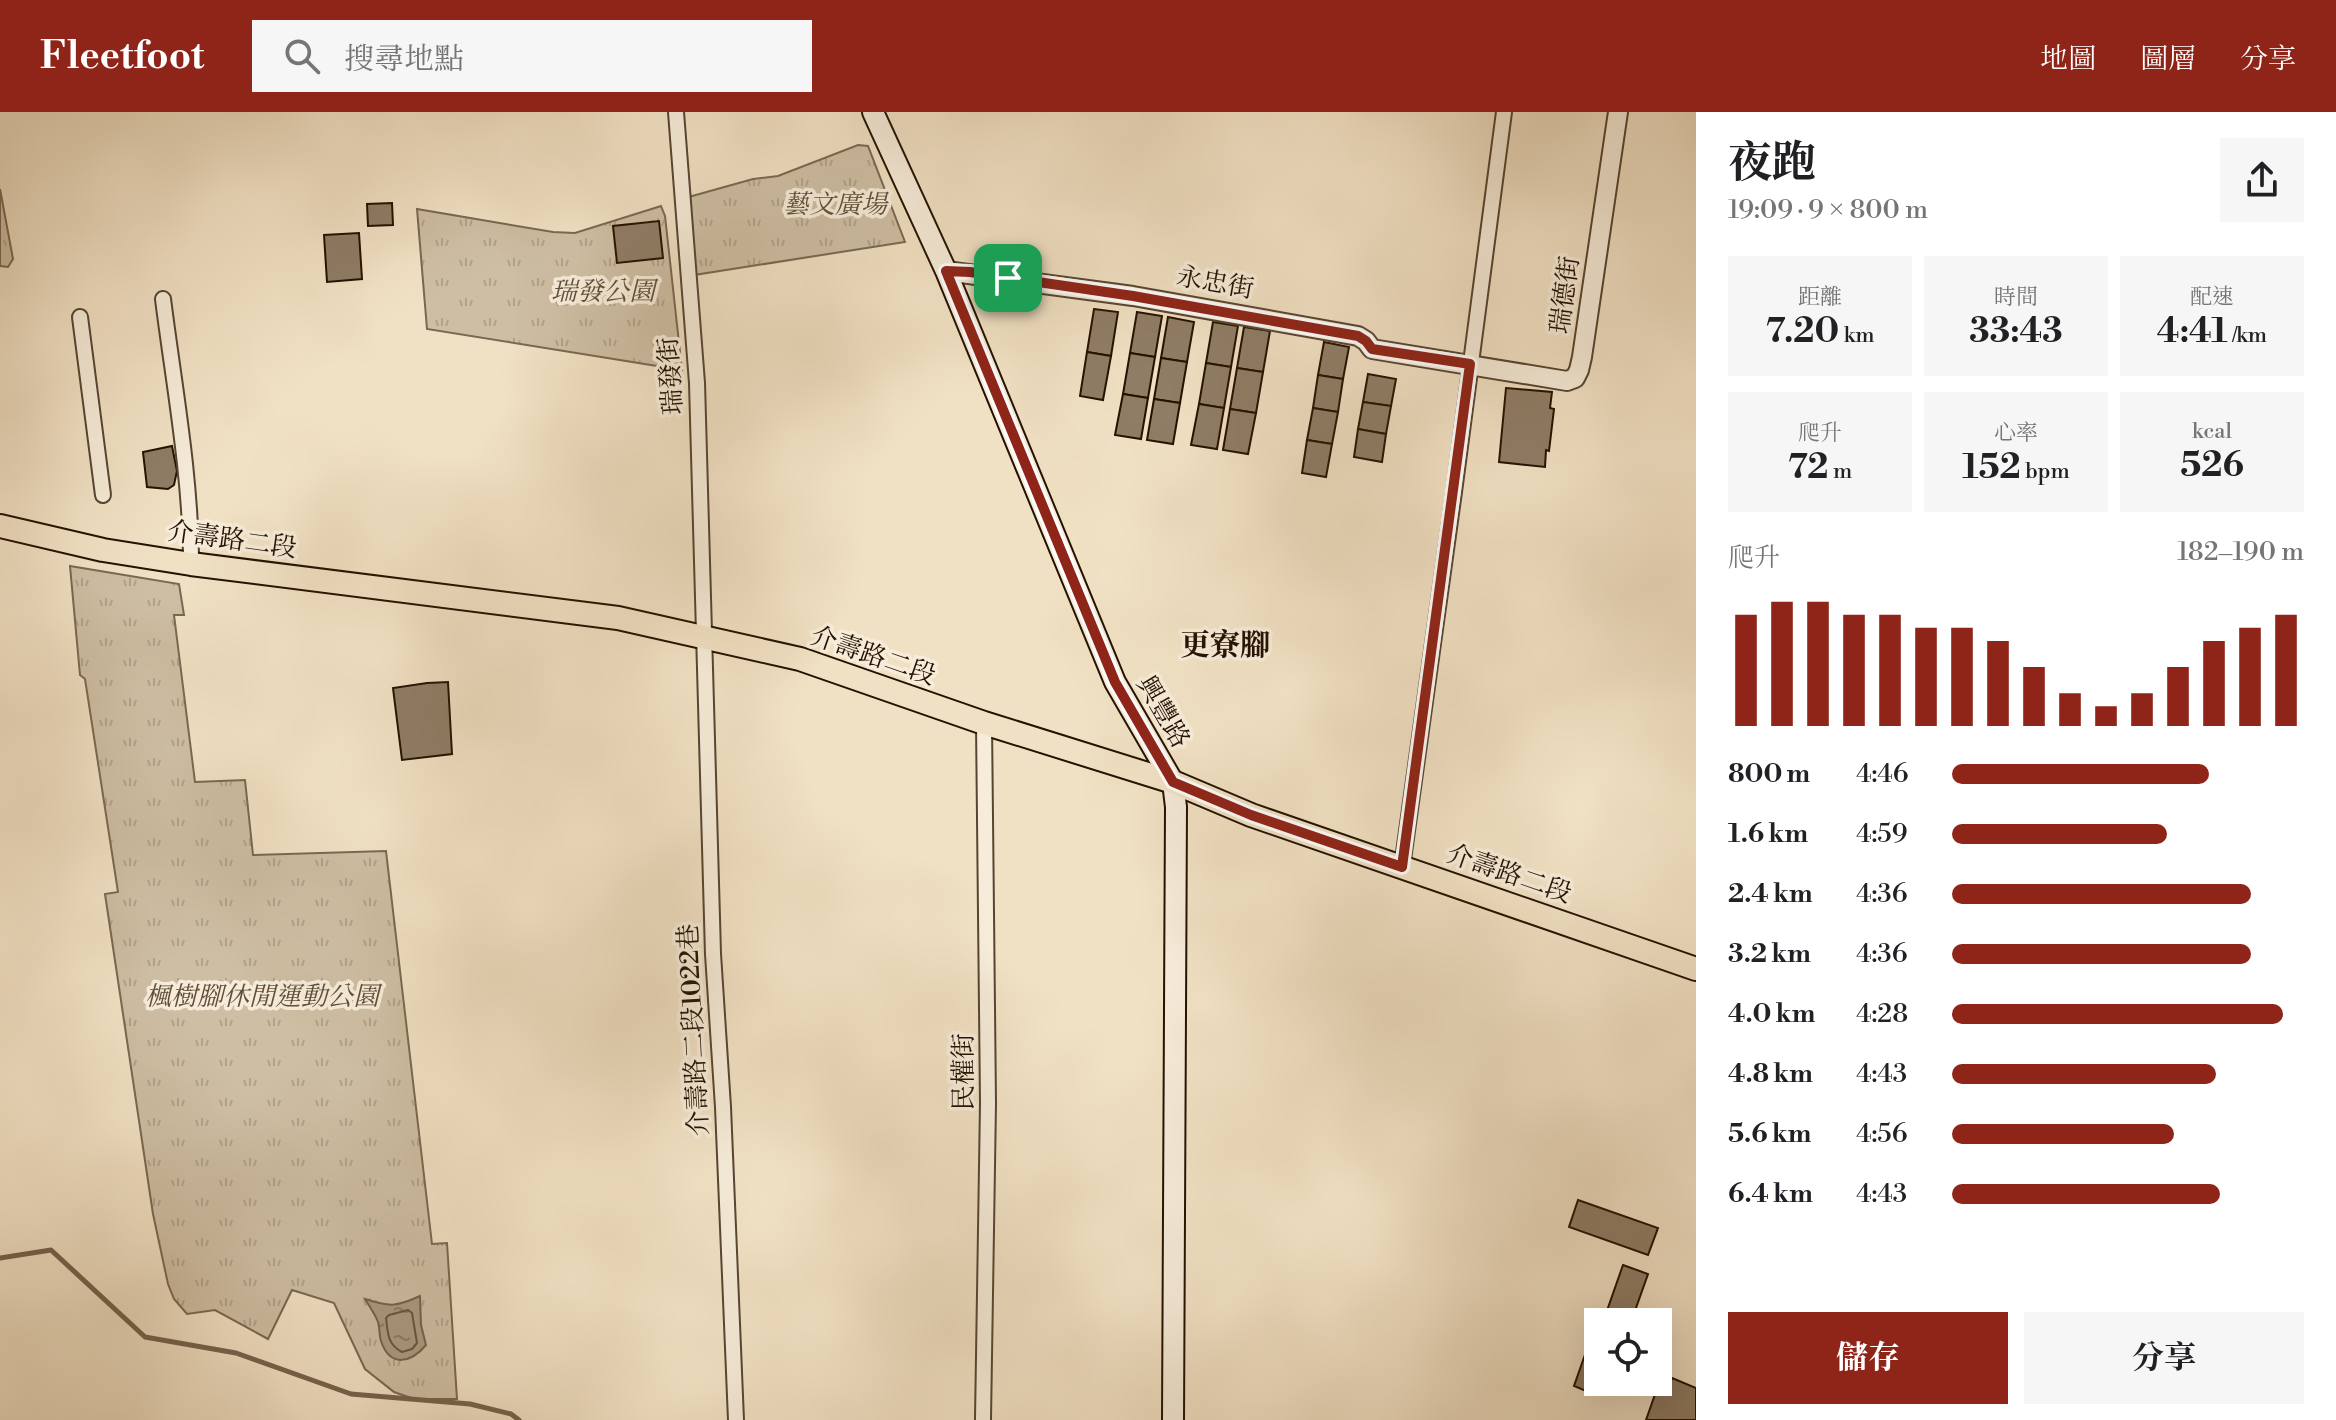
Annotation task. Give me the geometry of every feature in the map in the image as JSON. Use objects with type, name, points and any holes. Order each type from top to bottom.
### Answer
[{"type":"main road","name":"興豐路","points":[[876,116],[946,271],[1115,682],[1173,782],[1176,807],[1173,1420]]},
{"type":"main road","name":"介壽路二段","points":[[0,526],[103,550],[191,564],[618,618],[800,659],[984,723],[1173,782],[1251,815],[1696,969]]},
{"type":"street","name":"瑞發街","points":[[676,112],[697,383],[704,596],[702,637]]},
{"type":"street","points":[[1402,867],[1504,112]]},
{"type":"street","name":"瑞德街","points":[[1470,364],[1567,381],[1575,378],[1582,357],[1618,112]]},
{"type":"street","name":"永忠街","points":[[946,271],[1133,296],[1274,320],[1358,336],[1372,349],[1470,364]]},
{"type":"street","points":[[163,299],[187,491],[191,564]]},
{"type":"street","points":[[80,317],[103,495]]},
{"type":"street","name":"介壽路二段1022巷","points":[[702,637],[713,954],[723,1107],[736,1420]]},
{"type":"street","name":"民權街","points":[[983,1420],[988,1103],[984,723]]},
{"type":"green space","name":"藝文廣場","points":[[858,145],[868,146],[905,242],[694,275],[685,198],[753,179],[778,176]]},
{"type":"green space","points":[[0,189],[13,259],[8,267],[0,266]]},
{"type":"green space","name":"瑞發公園","points":[[661,206],[665,216],[682,370],[427,329],[417,209],[575,233]]},
{"type":"green space","name":"楓樹腳休閒運動公園","points":[[70,566],[179,584],[184,615],[174,615],[195,782],[245,780],[253,855],[386,851],[432,1244],[447,1243],[457,1399],[414,1399],[394,1392],[365,1369],[334,1303],[292,1290],[268,1339],[215,1310],[187,1314],[174,1299],[153,1214],[105,894],[118,892],[85,679],[80,675]]},
{"type":"water","points":[[420,1296],[421,1325],[426,1345],[408,1359],[395,1359],[385,1350],[378,1322],[365,1299],[393,1305]]},
{"type":"building","points":[[392,203],[393,225],[368,226],[367,204]]},
{"type":"building","points":[[659,221],[663,258],[617,263],[613,226]]},
{"type":"building","points":[[359,233],[362,279],[327,282],[324,235]]},
{"type":"building","points":[[1094,309],[1118,312],[1111,356],[1087,352]]},
{"type":"building","points":[[1137,312],[1162,316],[1155,357],[1130,353]]},
{"type":"building","points":[[1168,317],[1194,322],[1187,362],[1161,358]]},
{"type":"building","points":[[1213,322],[1238,326],[1231,367],[1206,363]]},
{"type":"building","points":[[1244,327],[1270,331],[1263,372],[1237,368]]},
{"type":"building","points":[[1324,342],[1349,347],[1343,379],[1318,375]]},
{"type":"building","points":[[1087,352],[1111,356],[1103,400],[1080,396]]},
{"type":"building","points":[[1130,353],[1155,357],[1148,398],[1123,394]]},
{"type":"building","points":[[1161,358],[1187,362],[1180,403],[1154,399]]},
{"type":"building","points":[[1206,363],[1231,367],[1224,408],[1199,404]]},
{"type":"building","points":[[1237,368],[1263,372],[1256,413],[1230,409]]},
{"type":"building","points":[[1368,374],[1396,379],[1391,406],[1363,402]]},
{"type":"building","points":[[1318,375],[1343,379],[1338,412],[1313,408]]},
{"type":"building","points":[[1506,388],[1552,392],[1550,408],[1554,409],[1545,467],[1499,462]]},
{"type":"building","points":[[1123,394],[1148,398],[1141,439],[1115,435]]},
{"type":"building","points":[[1154,399],[1180,403],[1173,444],[1147,440]]},
{"type":"building","points":[[1363,402],[1391,406],[1386,434],[1358,429]]},
{"type":"building","points":[[1199,404],[1224,408],[1217,449],[1191,445]]},
{"type":"building","points":[[1313,408],[1338,412],[1332,444],[1307,440]]},
{"type":"building","points":[[1230,409],[1256,413],[1248,454],[1223,450]]},
{"type":"building","points":[[1358,429],[1386,434],[1382,462],[1354,457]]},
{"type":"building","points":[[1307,440],[1332,444],[1326,477],[1302,473]]},
{"type":"building","points":[[172,446],[177,471],[174,485],[168,489],[147,487],[143,452]]},
{"type":"building","points":[[448,682],[452,754],[402,760],[393,688]]},
{"type":"building","points":[[1578,1200],[1658,1228],[1648,1255],[1569,1227]]},
{"type":"building","points":[[1623,1265],[1648,1274],[1636,1308],[1608,1308]]},
{"type":"building","points":[[1584,1358],[1584,1390],[1574,1386]]},
{"type":"building","points":[[1672,1378],[1696,1388],[1696,1420],[1646,1420],[1654,1396],[1672,1396]]},
{"type":"waterway","points":[[0,1258],[51,1250],[145,1337],[236,1353],[351,1394],[470,1404],[511,1414],[519,1420]]},
{"type":"district","name":"更寮腳","points":[[1225,646]]},
{"type":"route","points":[[946,271],[1008,278],[1309,326],[1358,336],[1372,349],[1470,364],[1402,867],[1251,815],[1173,782],[1115,682],[946,271]]}]
